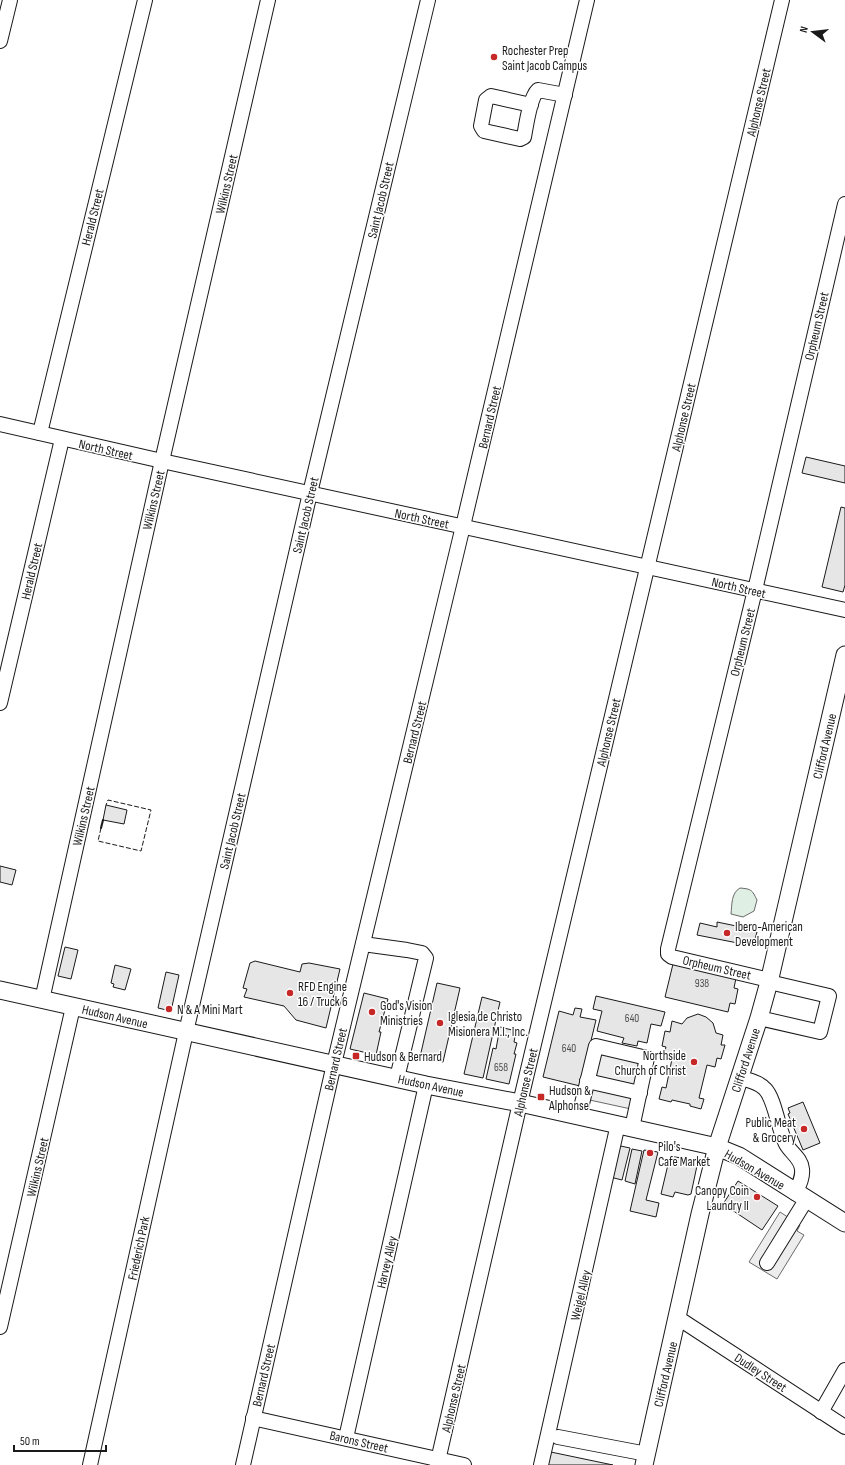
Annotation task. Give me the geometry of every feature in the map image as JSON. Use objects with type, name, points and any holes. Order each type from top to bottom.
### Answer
[{"type":"main road","name":"Clifford Avenue","points":[[646,1460],[700,1214],[717,1147],[759,1018],[769,981],[841,689],[845,655]]},
{"type":"main road","name":"Hudson Avenue","points":[[0,990],[426,1085],[520,1103],[717,1147],[738,1156],[845,1224]]},
{"type":"street","points":[[0,41],[10,0]]},
{"type":"street","name":"Herald Street","points":[[40,433],[145,0]]},
{"type":"street","name":"Wilkins Street","points":[[42,1000],[162,461],[268,0]]},
{"type":"street","name":"Saint Jacob Street","points":[[186,1032],[310,494],[428,0]]},
{"type":"street","name":"Bernard Street","points":[[243,1465],[362,944],[463,526],[587,0]]},
{"type":"street","name":"Alphonse Street","points":[[438,1462],[520,1103],[782,0]]},
{"type":"street","points":[[531,105],[534,93],[538,90],[565,95]]},
{"type":"street","name":"Orpheum Street","points":[[769,981],[672,957],[668,954],[668,949],[755,590],[845,204]]},
{"type":"street","name":"North Street","points":[[0,424],[310,494],[648,566],[845,610]]},
{"type":"street","name":"Herald Street","points":[[0,703],[62,439]]},
{"type":"street","points":[[362,944],[422,953],[426,958],[397,1078]]},
{"type":"street","points":[[759,1018],[820,1032],[829,996],[769,981]]},
{"type":"street","name":"Wilkins Street","points":[[0,1327],[74,1007]]},
{"type":"street","name":"Friederich Park","points":[[90,1465],[186,1032]]},
{"type":"street","name":"Weigel Alley","points":[[541,1465],[625,1126],[640,1093],[647,1058],[596,1046],[587,1081]]},
{"type":"street","points":[[740,1078],[758,1084],[764,1088],[772,1101],[778,1124],[786,1145],[799,1159],[802,1168],[801,1196],[767,1263]]},
{"type":"street","points":[[579,1116],[587,1081],[640,1093]]},
{"type":"street","name":"Harvey Alley","points":[[346,1438],[426,1085]]},
{"type":"street","name":"Dudley Street","points":[[678,1318],[845,1427]]},
{"type":"street","points":[[821,1412],[845,1370]]},
{"type":"street","name":"Barons Street","points":[[253,1418],[346,1438],[438,1462],[464,1465]]},
{"type":"street","points":[[558,1437],[646,1460]]},
{"type":"green space","points":[[740,888],[751,891],[757,900],[754,911],[743,917],[731,914],[733,896]]},
{"type":"shaded area","points":[[596,1051],[642,1061],[631,1109],[585,1099]]},
{"type":"shaded area","points":[[780,1212],[800,1225],[797,1231],[804,1235],[777,1279],[749,1262]]},
{"type":"building","points":[[806,457],[845,466],[845,483],[802,473]]},
{"type":"building","points":[[841,507],[845,508],[845,585],[843,592],[822,587]]},
{"type":"building","points":[[106,805],[127,810],[124,824],[103,820]]},
{"type":"building","points":[[0,866],[16,870],[12,885],[0,882]]},
{"type":"building","name":"Ibero-American Development","points":[[717,922],[746,928],[757,932],[753,946],[697,935],[700,923],[717,927]]},
{"type":"building","points":[[65,947],[78,950],[71,979],[58,976]]},
{"type":"building","name":"RFD Engine 16 / Truck 6","points":[[255,961],[300,972],[302,964],[309,963],[340,969],[326,1028],[296,1020],[284,1006],[244,997],[247,989],[243,988],[250,963]]},
{"type":"building","points":[[673,964],[736,978],[734,988],[738,989],[735,1004],[730,1003],[728,1012],[665,997]]},
{"type":"building","points":[[115,965],[131,969],[125,990],[113,987],[114,984],[111,983]]},
{"type":"building","points":[[166,972],[179,975],[171,1011],[158,1008]]},
{"type":"building","name":"Iglesia de Christo Misionera M.I., Inc.","points":[[437,983],[460,988],[443,1062],[420,1057]]},
{"type":"building","name":"God's Vision Ministries","points":[[364,993],[388,999],[379,1032],[381,1032],[376,1055],[350,1049]]},
{"type":"building","points":[[596,996],[665,1012],[661,1026],[651,1024],[647,1043],[638,1041],[637,1046],[622,1043],[624,1038],[597,1031],[602,1011],[593,1009]]},
{"type":"building","points":[[482,997],[500,1002],[483,1078],[464,1074]]},
{"type":"building","points":[[575,1008],[582,1009],[580,1017],[596,1020],[580,1086],[543,1077],[559,1011],[573,1015]]},
{"type":"building","name":"Northside Church of Christ","points":[[698,1014],[706,1017],[713,1023],[716,1033],[723,1035],[721,1045],[725,1045],[721,1059],[717,1058],[715,1067],[707,1065],[699,1098],[704,1099],[701,1109],[690,1106],[690,1104],[659,1099],[662,1087],[666,1088],[672,1059],[663,1057],[666,1047],[662,1046],[665,1031],[670,1032],[672,1021],[682,1024],[687,1018]]},
{"type":"building","points":[[500,1027],[516,1031],[514,1042],[517,1043],[514,1054],[516,1054],[509,1084],[486,1079],[493,1048],[496,1049]]},
{"type":"building","name":"Public Meat & Grocery","points":[[803,1102],[820,1143],[803,1150],[788,1114],[790,1113],[788,1108]]},
{"type":"building","points":[[616,1145],[630,1148],[622,1180],[610,1177]]},
{"type":"building","points":[[632,1149],[642,1151],[635,1184],[625,1181]]},
{"type":"building","points":[[644,1150],[658,1152],[646,1200],[659,1203],[656,1217],[630,1211]]},
{"type":"building","points":[[670,1156],[698,1161],[691,1194],[688,1195],[675,1192],[673,1197],[661,1194]]},
{"type":"building","points":[[738,1181],[778,1206],[762,1230],[723,1204]]},
{"type":"building","points":[[546,1451],[613,1465],[543,1465]]},
{"type":"fence","points":[[101,828],[98,841],[141,851],[151,810],[108,800],[106,805]]},
{"type":"wall","points":[[101,828],[103,820]]},
{"type":"place","name":"Rochester Prep Saint Jacob Campus","points":[[494,57]]},
{"type":"place","name":"Ibero-American Development","points":[[727,933]]},
{"type":"place","name":"RFD Engine 16 / Truck 6","points":[[290,993]]},
{"type":"place","name":"N & A Mini Mart","points":[[169,1009]]},
{"type":"place","name":"God's Vision Ministries","points":[[372,1012]]},
{"type":"place","name":"Iglesia de Christo Misionera M.I., Inc.","points":[[440,1023]]},
{"type":"place","name":"Hudson & Bernard","points":[[356,1056]]},
{"type":"place","name":"Northside Church of Christ","points":[[694,1062]]},
{"type":"place","name":"Hudson & Alphonse","points":[[541,1097]]},
{"type":"place","name":"Public Meat & Grocery","points":[[804,1129]]},
{"type":"place","name":"Pilo's Cafe Market","points":[[650,1153]]},
{"type":"place","name":"Canopy Coin Laundry II","points":[[757,1197]]}]
